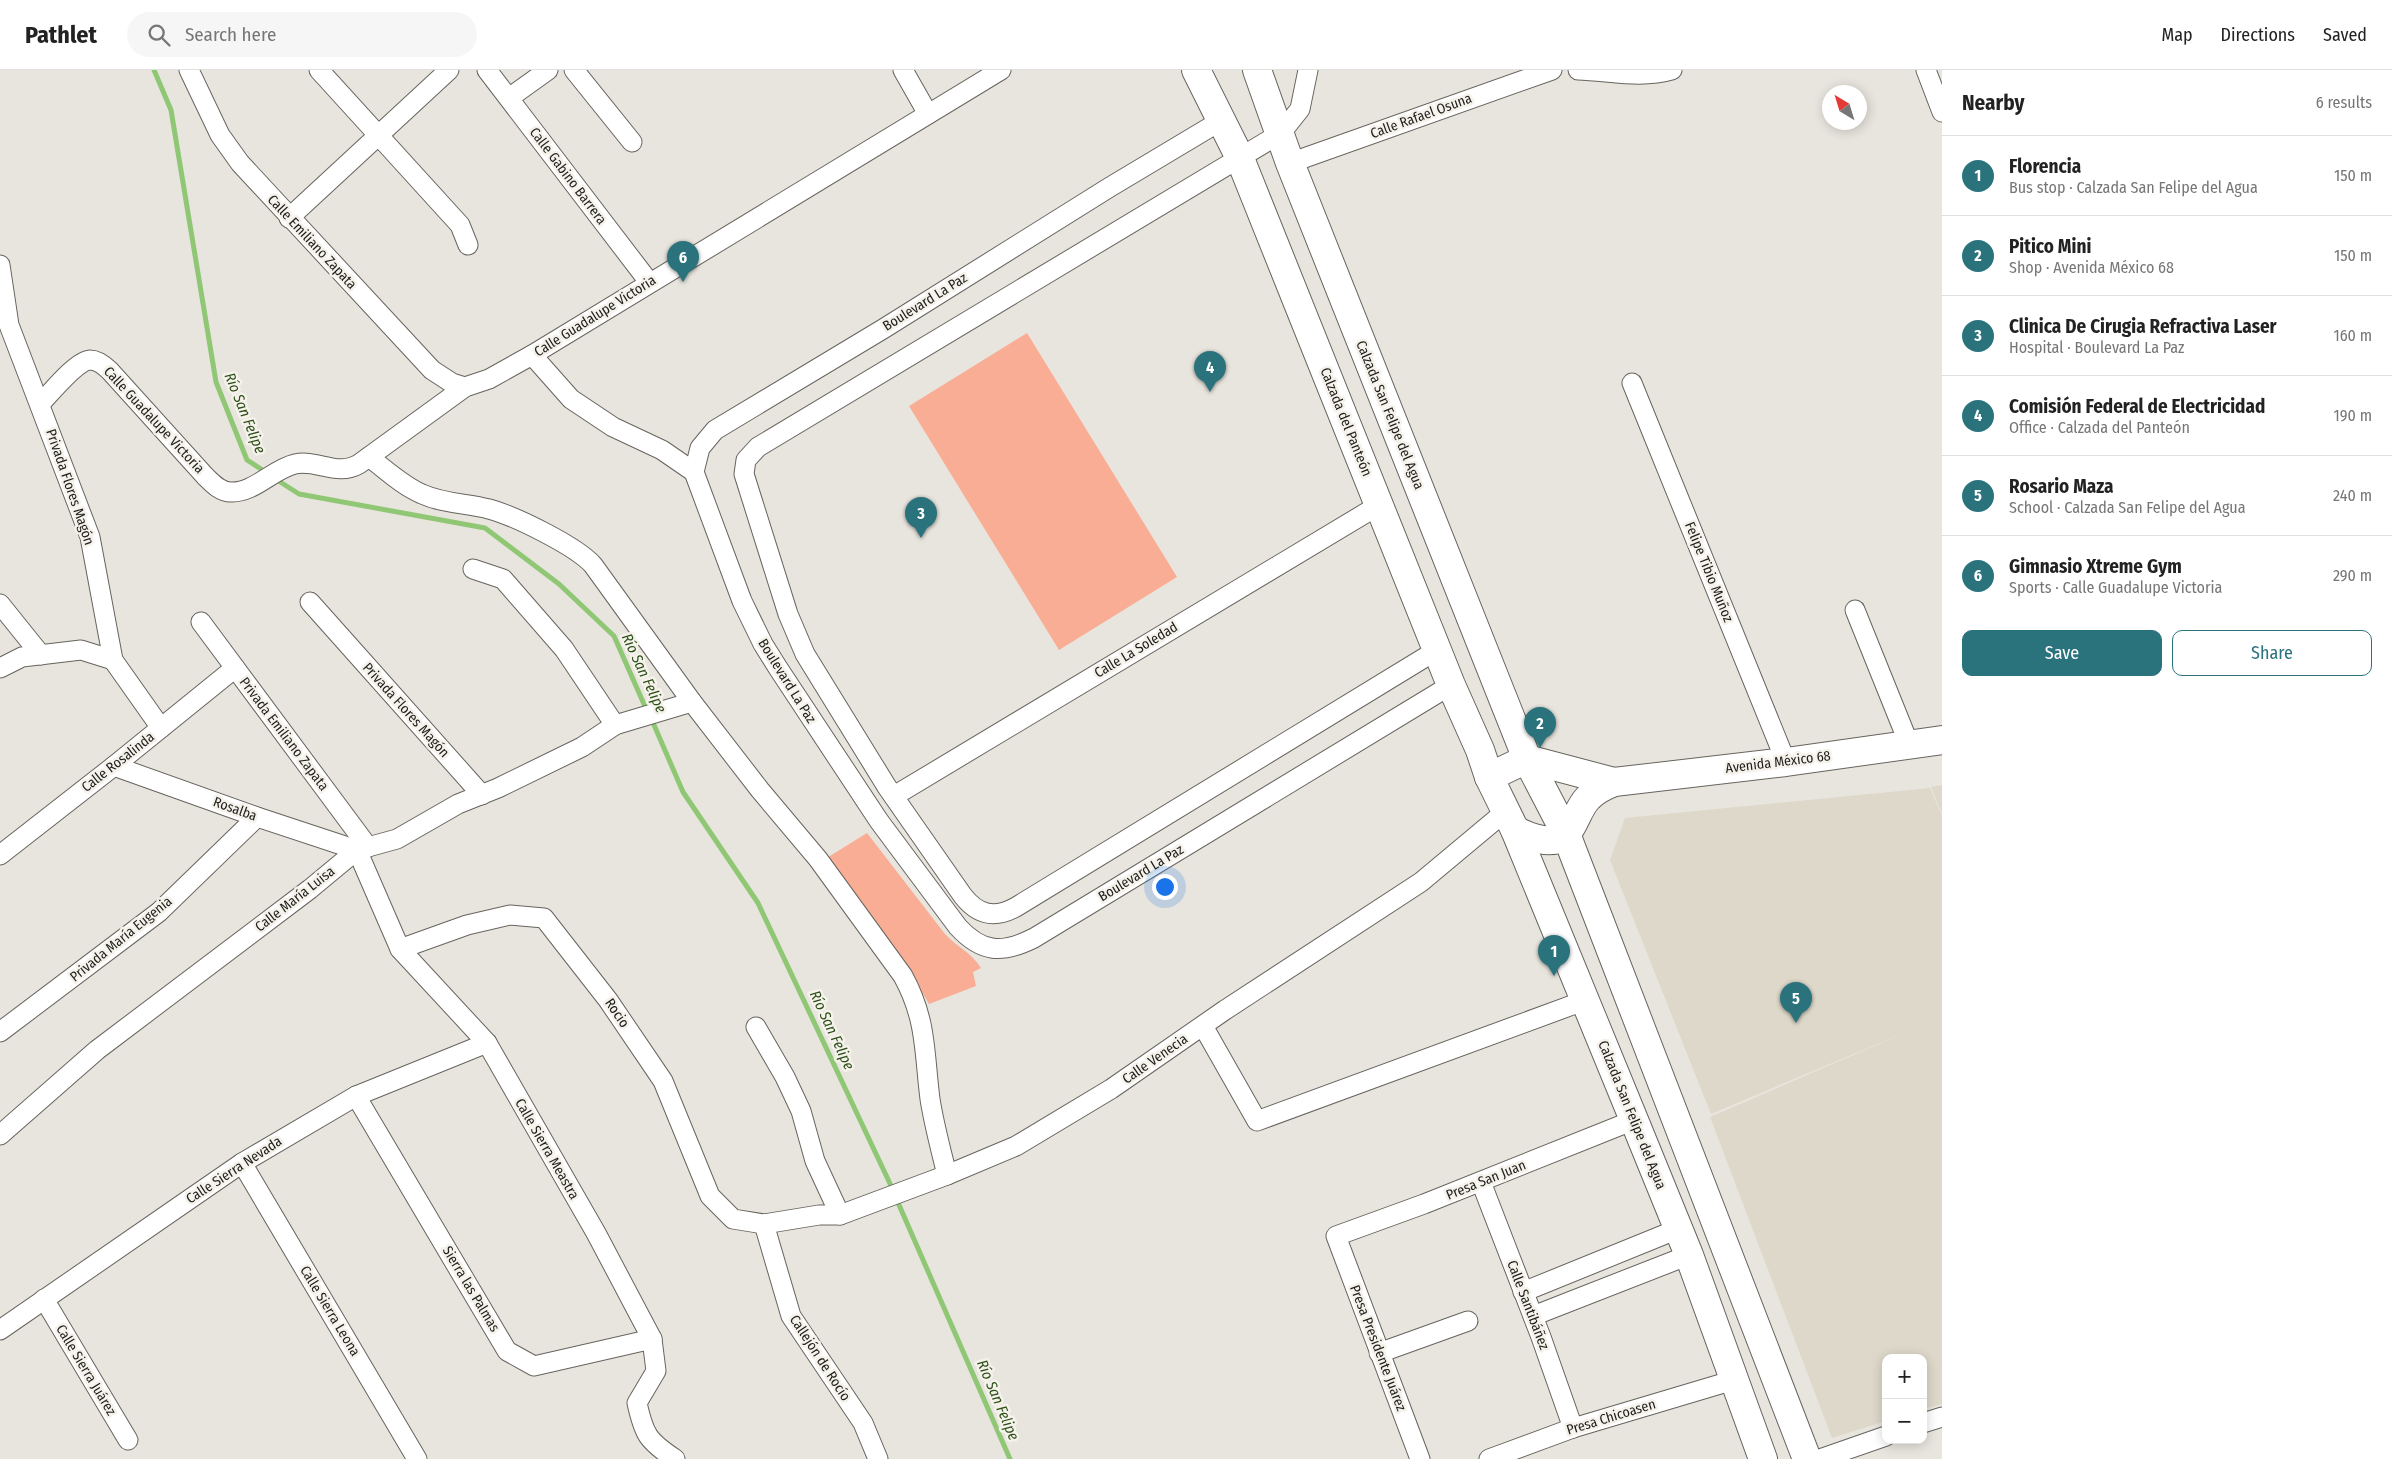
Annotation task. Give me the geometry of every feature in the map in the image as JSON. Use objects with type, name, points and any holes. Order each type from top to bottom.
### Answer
[{"type":"main road","name":"Calzada del Panteón","points":[[1196,70],[1239,156],[1451,685],[1480,750],[1488,777]]},
{"type":"main road","name":"Calzada San Felipe del Agua","points":[[1257,70],[1281,133],[1290,163],[1527,759],[1566,834]]},
{"type":"main road","name":"Avenida México 68","points":[[1566,834],[1588,797],[1599,788],[1614,782],[1786,762],[1942,740]]},
{"type":"main road","points":[[1488,777],[1527,759]]},
{"type":"main road","name":"Avenida México 68","points":[[1527,759],[1614,782]]},
{"type":"main road","name":"Calzada San Felipe del Agua","points":[[1488,777],[1510,820],[1586,1000],[1689,1255],[1763,1459]]},
{"type":"main road","points":[[1510,820],[1529,838],[1557,839],[1566,834],[1807,1459]]},
{"type":"street","name":"Calle Emiliano Zapata","points":[[189,70],[211,118],[229,148],[289,218],[432,370],[452,383],[465,387]]},
{"type":"street","points":[[319,70],[460,225],[468,245]]},
{"type":"street","points":[[289,218],[448,70]]},
{"type":"street","name":"Calle Gabino Barrera","points":[[487,70],[649,282]]},
{"type":"street","points":[[509,98],[548,70]]},
{"type":"street","points":[[574,70],[632,142]]},
{"type":"street","points":[[903,70],[928,114]]},
{"type":"street","name":"Calle Guadalupe Victoria","points":[[40,404],[80,364],[90,360],[101,363],[121,382],[213,484],[228,492],[250,486],[287,466],[303,463],[348,470],[369,457],[465,387],[489,379],[532,355],[649,282],[1001,70]]},
{"type":"street","points":[[1281,133],[1300,109],[1308,70]]},
{"type":"street","name":"Calle Rafael Osuna","points":[[1290,163],[1552,70]]},
{"type":"street","points":[[1578,70],[1630,75],[1655,75],[1672,70]]},
{"type":"street","points":[[1926,70],[1942,112]]},
{"type":"street","name":"Boulevard La Paz","points":[[1222,120],[715,430],[700,448],[694,472],[742,602],[763,644],[879,821],[958,927],[968,937],[986,948],[1013,947],[1034,938],[1451,685]]},
{"type":"street","name":"Boulevard La Paz","points":[[1281,133],[1239,156],[758,447],[746,460],[744,467],[746,484],[799,643],[894,796],[970,904],[987,914],[996,915],[1023,902],[1437,650]]},
{"type":"street","name":"Privada Flores Magón","points":[[0,265],[5,327],[40,404],[90,537],[112,660],[162,728]]},
{"type":"street","points":[[532,355],[571,399],[613,427],[662,450],[694,472]]},
{"type":"street","name":"Felipe Tibio Muñoz","points":[[1632,383],[1786,762]]},
{"type":"street","points":[[369,457],[423,494],[448,502],[490,509],[580,553],[600,573],[692,702],[760,790],[832,877],[907,983],[914,996],[925,1035],[930,1098],[947,1175]]},
{"type":"street","name":"Calle La Soledad","points":[[894,796],[1379,504]]},
{"type":"street","points":[[473,569],[503,579],[564,649],[620,724]]},
{"type":"street","name":"Privada Flores Magón","points":[[310,602],[482,795]]},
{"type":"street","points":[[0,604],[41,655]]},
{"type":"street","points":[[1855,610],[1909,744]]},
{"type":"street","name":"Privada Emiliano Zapata","points":[[201,622],[362,848]]},
{"type":"street","points":[[0,668],[22,657],[80,650],[112,660]]},
{"type":"street","name":"Calle Rosalinda","points":[[0,855],[235,668]]},
{"type":"street","name":"Calle María Luisa","points":[[0,1135],[97,1050],[362,848],[397,839],[458,804],[482,795],[582,747],[620,724],[692,702]]},
{"type":"street","name":"Rosalba","points":[[114,766],[257,817],[362,848]]},
{"type":"street","name":"Privada María Eugenia","points":[[0,1032],[159,912],[257,817]]},
{"type":"street","name":"Calle Venecia","points":[[764,1224],[819,1215],[840,1215],[947,1175],[1016,1146],[1111,1089],[1421,882],[1510,820]]},
{"type":"street","name":"Calle Sierra Meastra","points":[[362,848],[400,948],[487,1043],[596,1233],[652,1339],[656,1371],[637,1403],[643,1430],[657,1447],[675,1459]]},
{"type":"street","name":"Rocio","points":[[400,948],[467,925],[510,915],[544,918],[608,1000],[663,1081],[710,1196],[733,1218],[764,1224]]},
{"type":"street","points":[[1203,1026],[1257,1121],[1586,1000]]},
{"type":"street","points":[[756,1027],[785,1077],[801,1111],[815,1161],[840,1215]]},
{"type":"street","name":"Calle Sierra Nevada","points":[[0,1330],[242,1163],[356,1096],[487,1043]]},
{"type":"street","name":"Sierra las Palmas","points":[[356,1096],[507,1351],[534,1366],[652,1339]]},
{"type":"street","name":"Presa San Juan","points":[[1336,1236],[1481,1182],[1634,1120]]},
{"type":"street","name":"Calle Sierra Leona","points":[[242,1163],[417,1459]]},
{"type":"street","name":"Calle Santibáñez","points":[[1481,1182],[1533,1316],[1573,1428]]},
{"type":"street","name":"Callejón de Rocío","points":[[764,1224],[791,1316],[863,1423],[878,1459]]},
{"type":"street","points":[[1523,1292],[1678,1230]]},
{"type":"street","name":"Presa Presidente Juárez","points":[[1336,1236],[1420,1459]]},
{"type":"street","points":[[1533,1316],[1689,1255]]},
{"type":"street","name":"Calle Sierra Juárez","points":[[44,1299],[128,1440]]},
{"type":"street","points":[[1379,1353],[1468,1321]]},
{"type":"street","name":"Presa Chicoasen","points":[[1489,1459],[1573,1428],[1734,1380]]},
{"type":"street","points":[[1927,1423],[1942,1417]]},
{"type":"street","points":[[1820,1459],[1882,1437]]},
{"type":"shaded area","points":[[1027,333],[1177,577],[1059,650],[909,406]]},
{"type":"shaded area","points":[[1942,785],[1942,814],[1931,787]]},
{"type":"shaded area","points":[[1930,788],[1942,816],[1942,1404],[1927,1408],[1927,1354],[1882,1354],[1882,1422],[1832,1438],[1710,1117],[1918,1027],[1711,1114],[1610,860],[1625,818]]},
{"type":"shaded area","points":[[867,833],[945,934],[969,954],[981,968],[973,972],[976,986],[929,1004],[905,963],[825,859]]},
{"type":"waterway","name":"Río San Felipe","points":[[154,70],[171,110],[216,382],[247,460],[267,473]]},
{"type":"waterway","name":"Río San Felipe","points":[[274,478],[299,494],[485,528],[559,584],[614,636],[647,711]]},
{"type":"waterway","name":"Río San Felipe","points":[[651,718],[683,792],[758,903],[893,1190]]},
{"type":"waterway","name":"Río San Felipe","points":[[896,1198],[1010,1459]]},
{"type":"place","name":"Gimnasio Xtreme Gym","points":[[683,282]]},
{"type":"place","name":"Comisión Federal de Electricidad","points":[[1210,392]]},
{"type":"place","name":"Clinica De Cirugia Refractiva Laser","points":[[921,538]]},
{"type":"place","name":"Pitico Mini","points":[[1540,748]]},
{"type":"place","name":"Florencia","points":[[1554,976]]},
{"type":"place","name":"Rosario Maza","points":[[1796,1023]]}]
